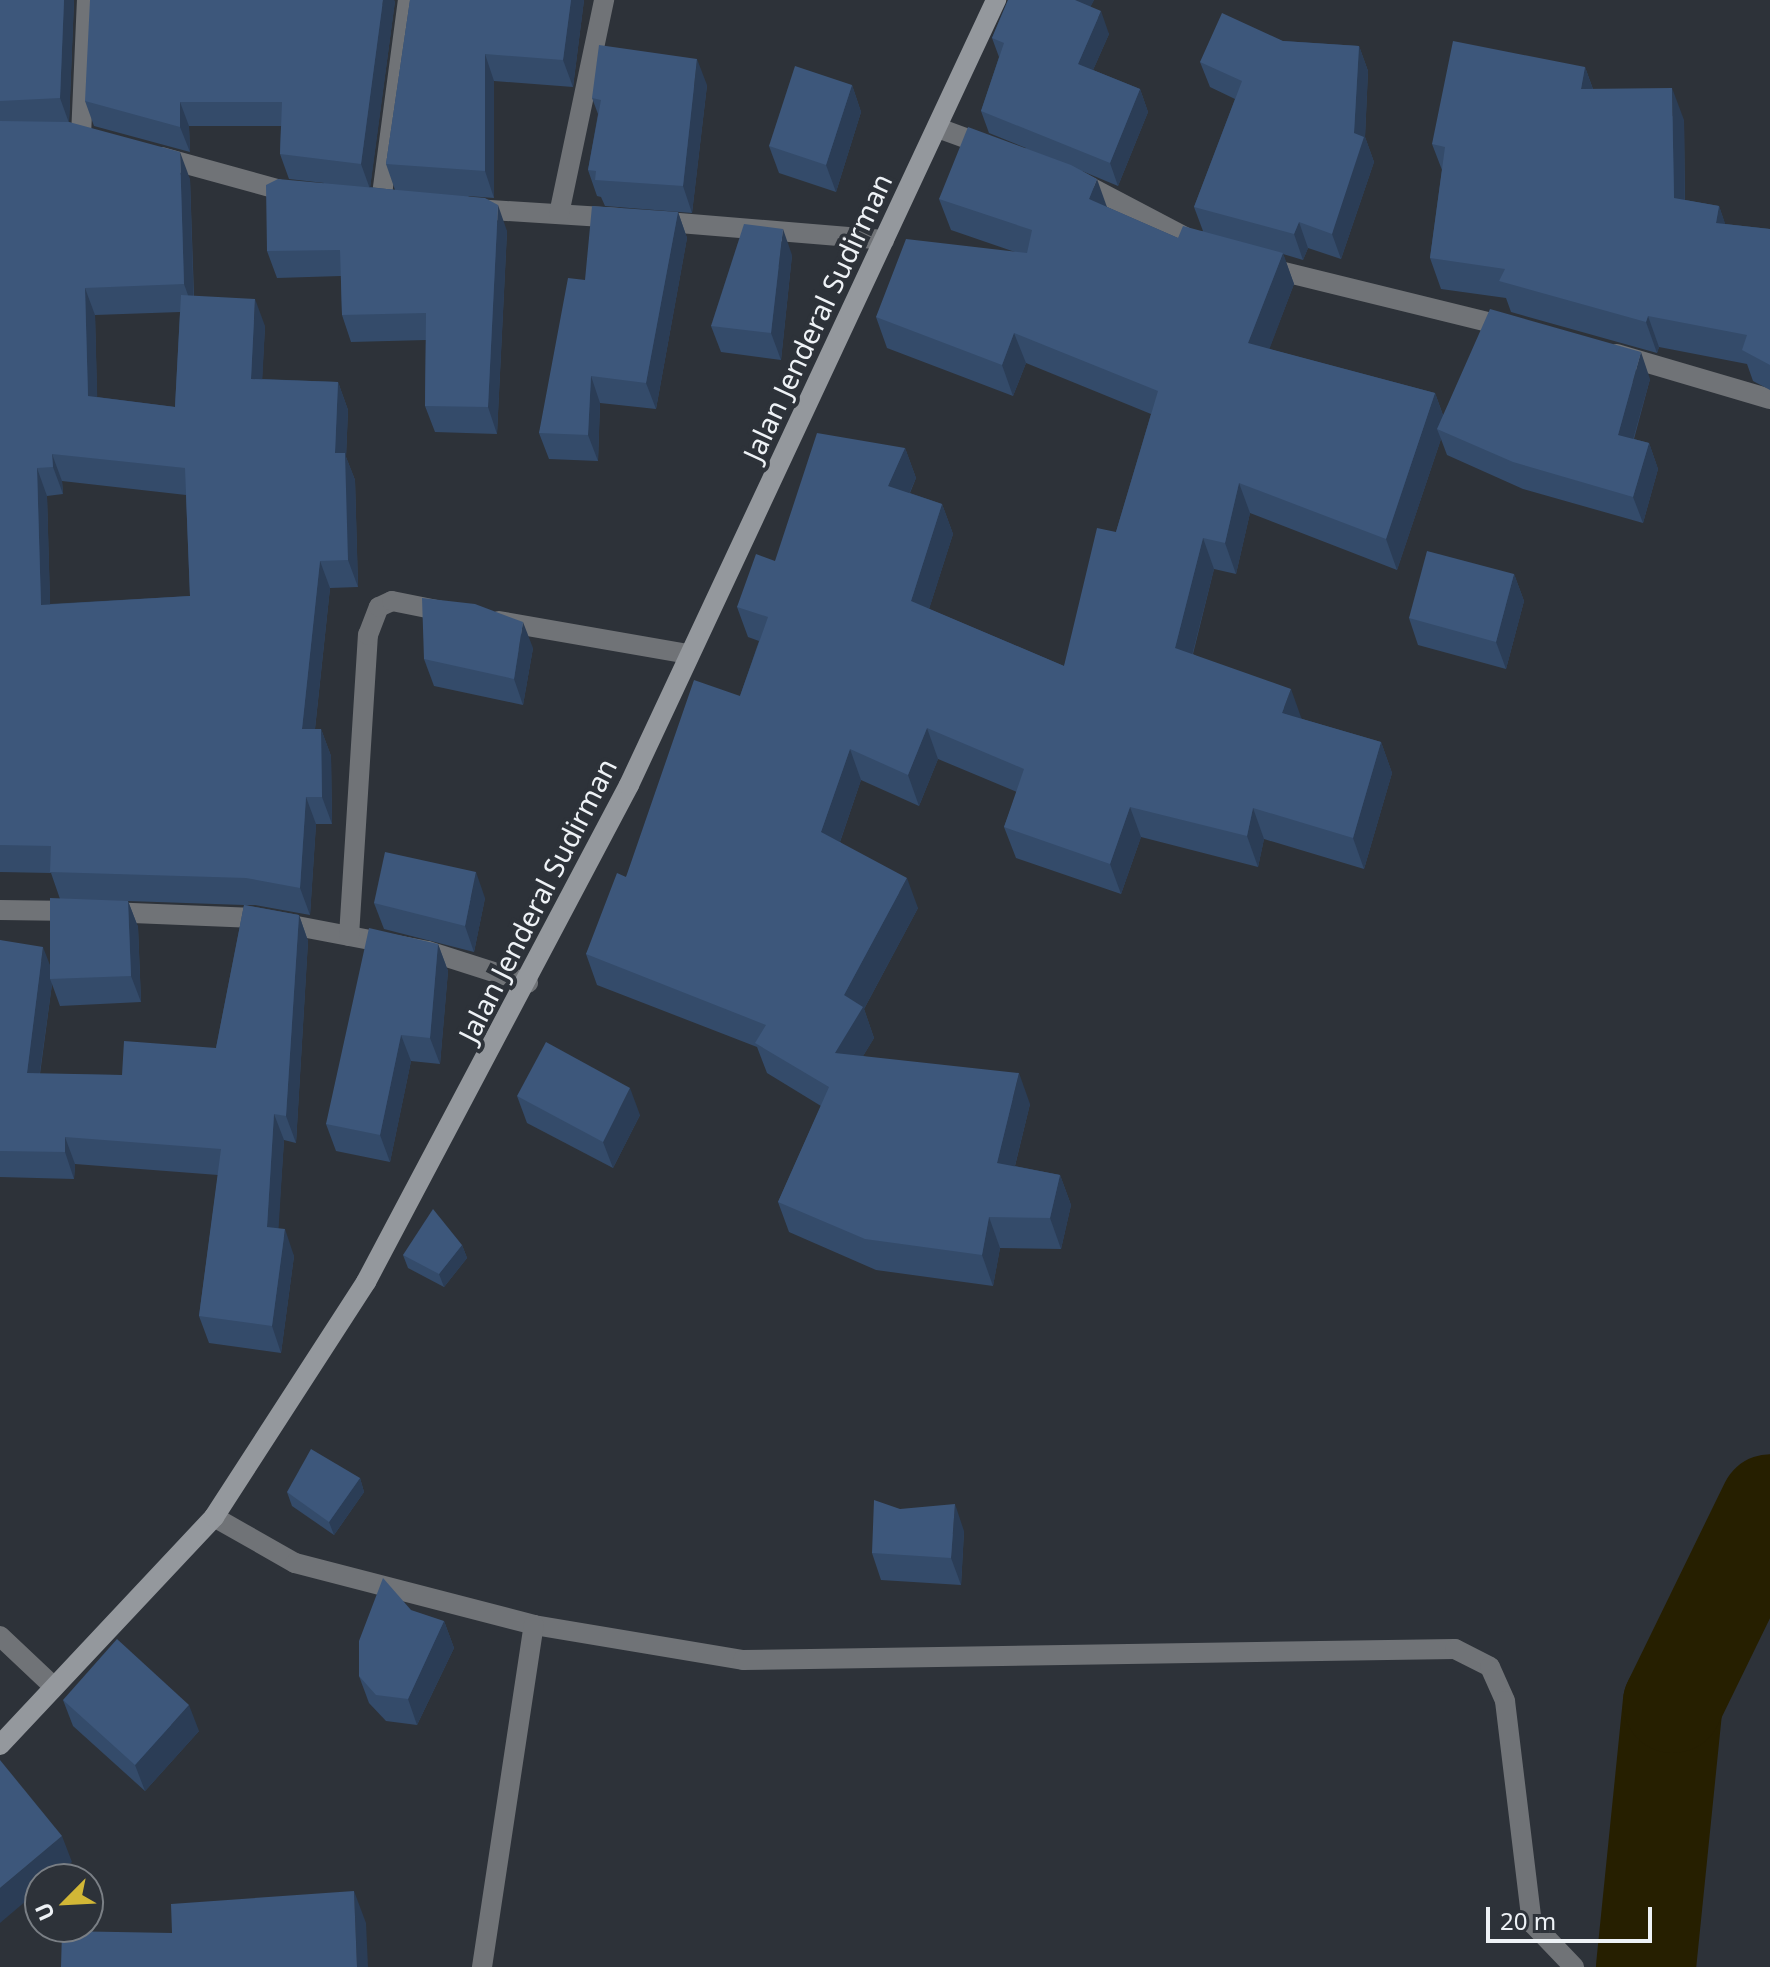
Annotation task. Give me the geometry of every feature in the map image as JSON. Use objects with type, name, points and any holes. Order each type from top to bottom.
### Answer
[{"type":"main road","name":"Jalan Jenderal Sudirman","points":[[0,1745],[214,1517],[366,1282],[528,983],[688,654],[996,0]]},
{"type":"street","points":[[81,136],[87,0]]},
{"type":"street","points":[[381,202],[408,0]]},
{"type":"street","points":[[559,214],[604,0]]},
{"type":"street","points":[[938,128],[1013,156]]},
{"type":"street","points":[[54,136],[81,136],[111,144]]},
{"type":"street","points":[[141,152],[320,198]]},
{"type":"street","points":[[1058,173],[1236,259],[1526,331]]},
{"type":"street","points":[[350,200],[410,204]]},
{"type":"street","points":[[455,207],[884,240]]},
{"type":"street","points":[[1598,349],[1770,399]]},
{"type":"street","points":[[349,936],[368,635],[379,607],[392,601],[688,654]]},
{"type":"street","points":[[0,910],[255,918],[349,936],[528,983]]},
{"type":"street","points":[[214,1517],[295,1563],[534,1625],[743,1660],[1455,1649],[1490,1667],[1505,1701],[1532,1923],[1570,1966]]},
{"type":"street","points":[[482,1967],[534,1625]]},
{"type":"street","points":[[0,1636],[54,1687]]},
{"type":"building","points":[[0,0],[64,0],[60,98],[0,101]]},
{"type":"building","points":[[90,0],[383,0],[361,164],[280,154],[282,102],[180,102],[180,127],[85,101]]},
{"type":"building","points":[[410,0],[571,0],[563,60],[485,54],[485,171],[386,164]]},
{"type":"building","points":[[1008,0],[1075,0],[1101,11],[1078,64],[1140,89],[1110,163],[981,111],[1004,43],[992,38]]},
{"type":"building","points":[[1222,13],[1283,41],[1359,46],[1354,133],[1364,137],[1332,234],[1299,222],[1294,234],[1194,207],[1242,81],[1200,62]]},
{"type":"building","points":[[1453,41],[1585,67],[1581,89],[1672,88],[1674,198],[1719,206],[1716,223],[1770,229],[1770,365],[1742,350],[1747,335],[1648,316],[1646,322],[1499,281],[1505,269],[1430,258],[1445,147],[1432,144]]},
{"type":"building","points":[[599,45],[697,59],[683,186],[595,180],[596,171],[588,170],[601,100],[592,98]]},
{"type":"building","points":[[795,66],[852,85],[826,165],[769,146]]},
{"type":"building","points":[[0,121],[69,122],[180,152],[184,284],[85,288],[88,396],[175,407],[181,295],[255,299],[251,379],[338,382],[335,453],[345,453],[348,560],[320,561],[302,729],[321,729],[322,797],[306,797],[300,888],[246,878],[50,872],[51,846],[0,845]],"holes":[[[52,454],[185,468],[190,596],[41,605],[37,468],[53,467]]]},
{"type":"building","points":[[968,127],[1071,165],[1097,179],[1089,199],[1178,238],[1183,226],[1283,253],[1248,343],[1435,393],[1386,539],[1239,483],[1225,543],[1203,538],[1175,648],[1291,689],[1282,713],[1381,742],[1353,838],[1253,808],[1247,836],[1130,807],[1110,864],[1004,827],[1024,769],[927,728],[908,775],[850,749],[821,832],[907,878],[844,995],[863,1007],[835,1053],[1019,1073],[997,1163],[1060,1175],[1050,1218],[989,1217],[982,1255],[865,1239],[778,1202],[829,1087],[755,1043],[766,1025],[586,954],[617,873],[626,877],[694,680],[740,696],[768,617],[737,607],[756,554],[775,561],[817,433],[905,448],[888,486],[942,504],[911,601],[1064,666],[1097,528],[1116,532],[1158,391],[1014,333],[1002,365],[876,317],[906,239],[1027,253],[1032,230],[939,199]]},
{"type":"building","points":[[278,179],[485,198],[498,205],[488,407],[425,406],[426,313],[342,315],[340,250],[267,251],[266,185]]},
{"type":"building","points":[[592,206],[678,212],[646,383],[591,376],[588,435],[539,433],[568,278],[585,280]]},
{"type":"building","points":[[744,224],[783,229],[771,333],[711,326]]},
{"type":"building","points":[[1490,309],[1641,352],[1618,435],[1649,443],[1633,497],[1513,462],[1437,429]]},
{"type":"building","points":[[1427,551],[1514,574],[1496,642],[1409,618]]},
{"type":"building","points":[[422,598],[475,604],[523,622],[514,679],[424,659]]},
{"type":"building","points":[[385,852],[476,872],[465,926],[374,903]]},
{"type":"building","points":[[50,898],[128,901],[131,976],[50,979]]},
{"type":"building","points":[[244,905],[299,915],[286,1116],[274,1114],[267,1227],[285,1229],[272,1326],[199,1316],[221,1149],[65,1137],[65,1152],[0,1151],[0,940],[43,947],[27,1073],[122,1075],[124,1041],[216,1048]]},
{"type":"building","points":[[369,928],[438,944],[430,1038],[401,1035],[380,1135],[326,1124]]},
{"type":"building","points":[[546,1042],[630,1088],[603,1142],[517,1096]]},
{"type":"building","points":[[433,1209],[462,1245],[439,1274],[403,1255]]},
{"type":"building","points":[[311,1449],[360,1478],[329,1522],[287,1492]]},
{"type":"building","points":[[874,1500],[900,1509],[955,1504],[951,1558],[872,1553]]},
{"type":"building","points":[[383,1578],[411,1610],[444,1621],[408,1699],[376,1695],[359,1676],[359,1641]]},
{"type":"building","points":[[117,1639],[189,1705],[135,1765],[63,1700]]},
{"type":"building","points":[[0,1760],[62,1836],[30,1863],[24,1863],[24,1868],[0,1888]]},
{"type":"building","points":[[354,1891],[357,1967],[61,1967],[62,1943],[104,1943],[104,1932],[172,1933],[171,1904]]},
{"type":"waterway","points":[[1646,1967],[1673,1703],[1770,1504]]}]
